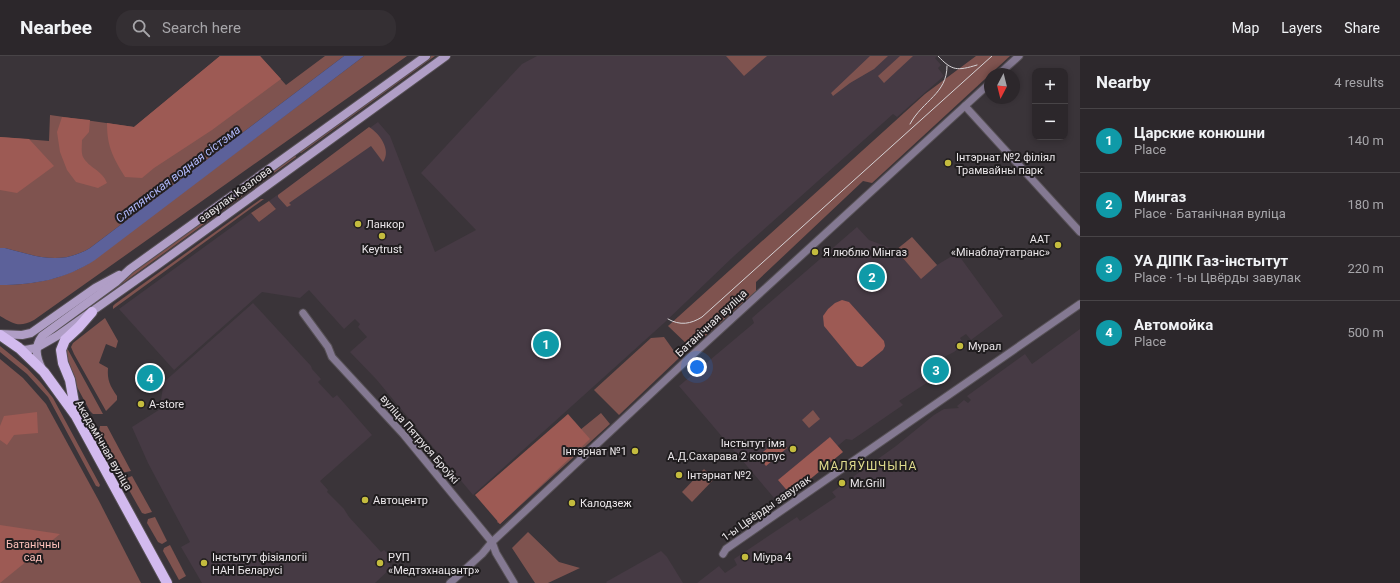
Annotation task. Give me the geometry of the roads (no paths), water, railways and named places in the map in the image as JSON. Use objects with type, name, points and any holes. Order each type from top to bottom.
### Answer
[{"type":"main road","name":"завулак Казлова","points":[[36,348],[38,341],[42,336],[116,282],[130,269],[426,56]]},
{"type":"main road","name":"завулак Казлова","points":[[19,348],[25,350],[36,348],[57,336],[92,312],[442,57]]},
{"type":"main road","name":"завулак Казлова","points":[[0,334],[22,335],[31,333],[95,288],[130,269]]},
{"type":"main road","points":[[76,416],[70,380],[63,363],[61,350],[65,340],[92,312]]},
{"type":"main road","name":"Акадэмічная вуліца","points":[[0,334],[19,348],[44,372],[76,416],[167,583]]},
{"type":"main road","points":[[36,348],[37,357],[44,372]]},
{"type":"street","points":[[1007,68],[1020,56]]},
{"type":"street","name":"Батанічная вуліца","points":[[450,583],[688,359],[984,89]]},
{"type":"street","points":[[965,106],[1080,232]]},
{"type":"street","name":"1-ы Цвёрды завулак","points":[[723,554],[726,549],[1080,304]]},
{"type":"street","name":"вуліца Пятруся Броўкі","points":[[303,314],[328,347],[332,357],[389,419],[445,484],[492,542],[496,553],[514,583]]},
{"type":"water","points":[[344,56],[364,56],[95,260],[73,272],[50,280],[26,284],[0,285],[0,248],[48,258],[58,258],[68,257],[90,248]]},
{"type":"tram line","points":[[938,56],[947,65],[955,68],[960,69],[977,65]]},
{"type":"tram line","points":[[668,319],[677,323],[690,323],[702,317],[992,56]]},
{"type":"tram line","points":[[910,124],[915,116],[943,84],[947,66]]},
{"type":"place","name":"Інтэрнат №2 філіял Трамвайны парк","points":[[948,163]]},
{"type":"place","name":"Ланкор","points":[[358,224]]},
{"type":"place","name":"Keytrust","points":[[382,236]]},
{"type":"place","name":"ААТ «Мінаблаўтатранс»","points":[[1058,245]]},
{"type":"place","name":"Я люблю Мінгаз","points":[[815,252]]},
{"type":"place","name":"Мингаз","points":[[872,277]]},
{"type":"place","name":"Царские конюшни","points":[[546,344]]},
{"type":"place","name":"Мурал","points":[[960,346]]},
{"type":"place","name":"УА ДІПК Газ-інстытут","points":[[936,370]]},
{"type":"place","name":"Автомойка","points":[[150,378]]},
{"type":"place","name":"А-store","points":[[141,404]]},
{"type":"place","name":"Інстытут імя А.Д.Сахарава 2 корпус","points":[[793,449]]},
{"type":"place","name":"Інтэрнат №1","points":[[635,451]]},
{"type":"place","name":"Інтэрнат №2","points":[[679,475]]},
{"type":"place","name":"Mr.Grill","points":[[842,483]]},
{"type":"place","name":"Автоцентр","points":[[365,500]]},
{"type":"place","name":"Калодзеж","points":[[572,503]]},
{"type":"place","name":"Міура 4","points":[[745,557]]},
{"type":"place","name":"Інстытут фізіялогіі НАН Беларусі","points":[[204,563]]},
{"type":"place","name":"РУП «Медтэхнацэнтр»","points":[[380,563]]},
{"type":"district","name":"МАЛЯЎШЧЫНА","points":[[868,466]]},
{"type":"water label","name":"Сляпянская водная сістэма","points":[[178,174]]},
{"type":"park label","name":"Батанічны сад","points":[[33,550]]}]
